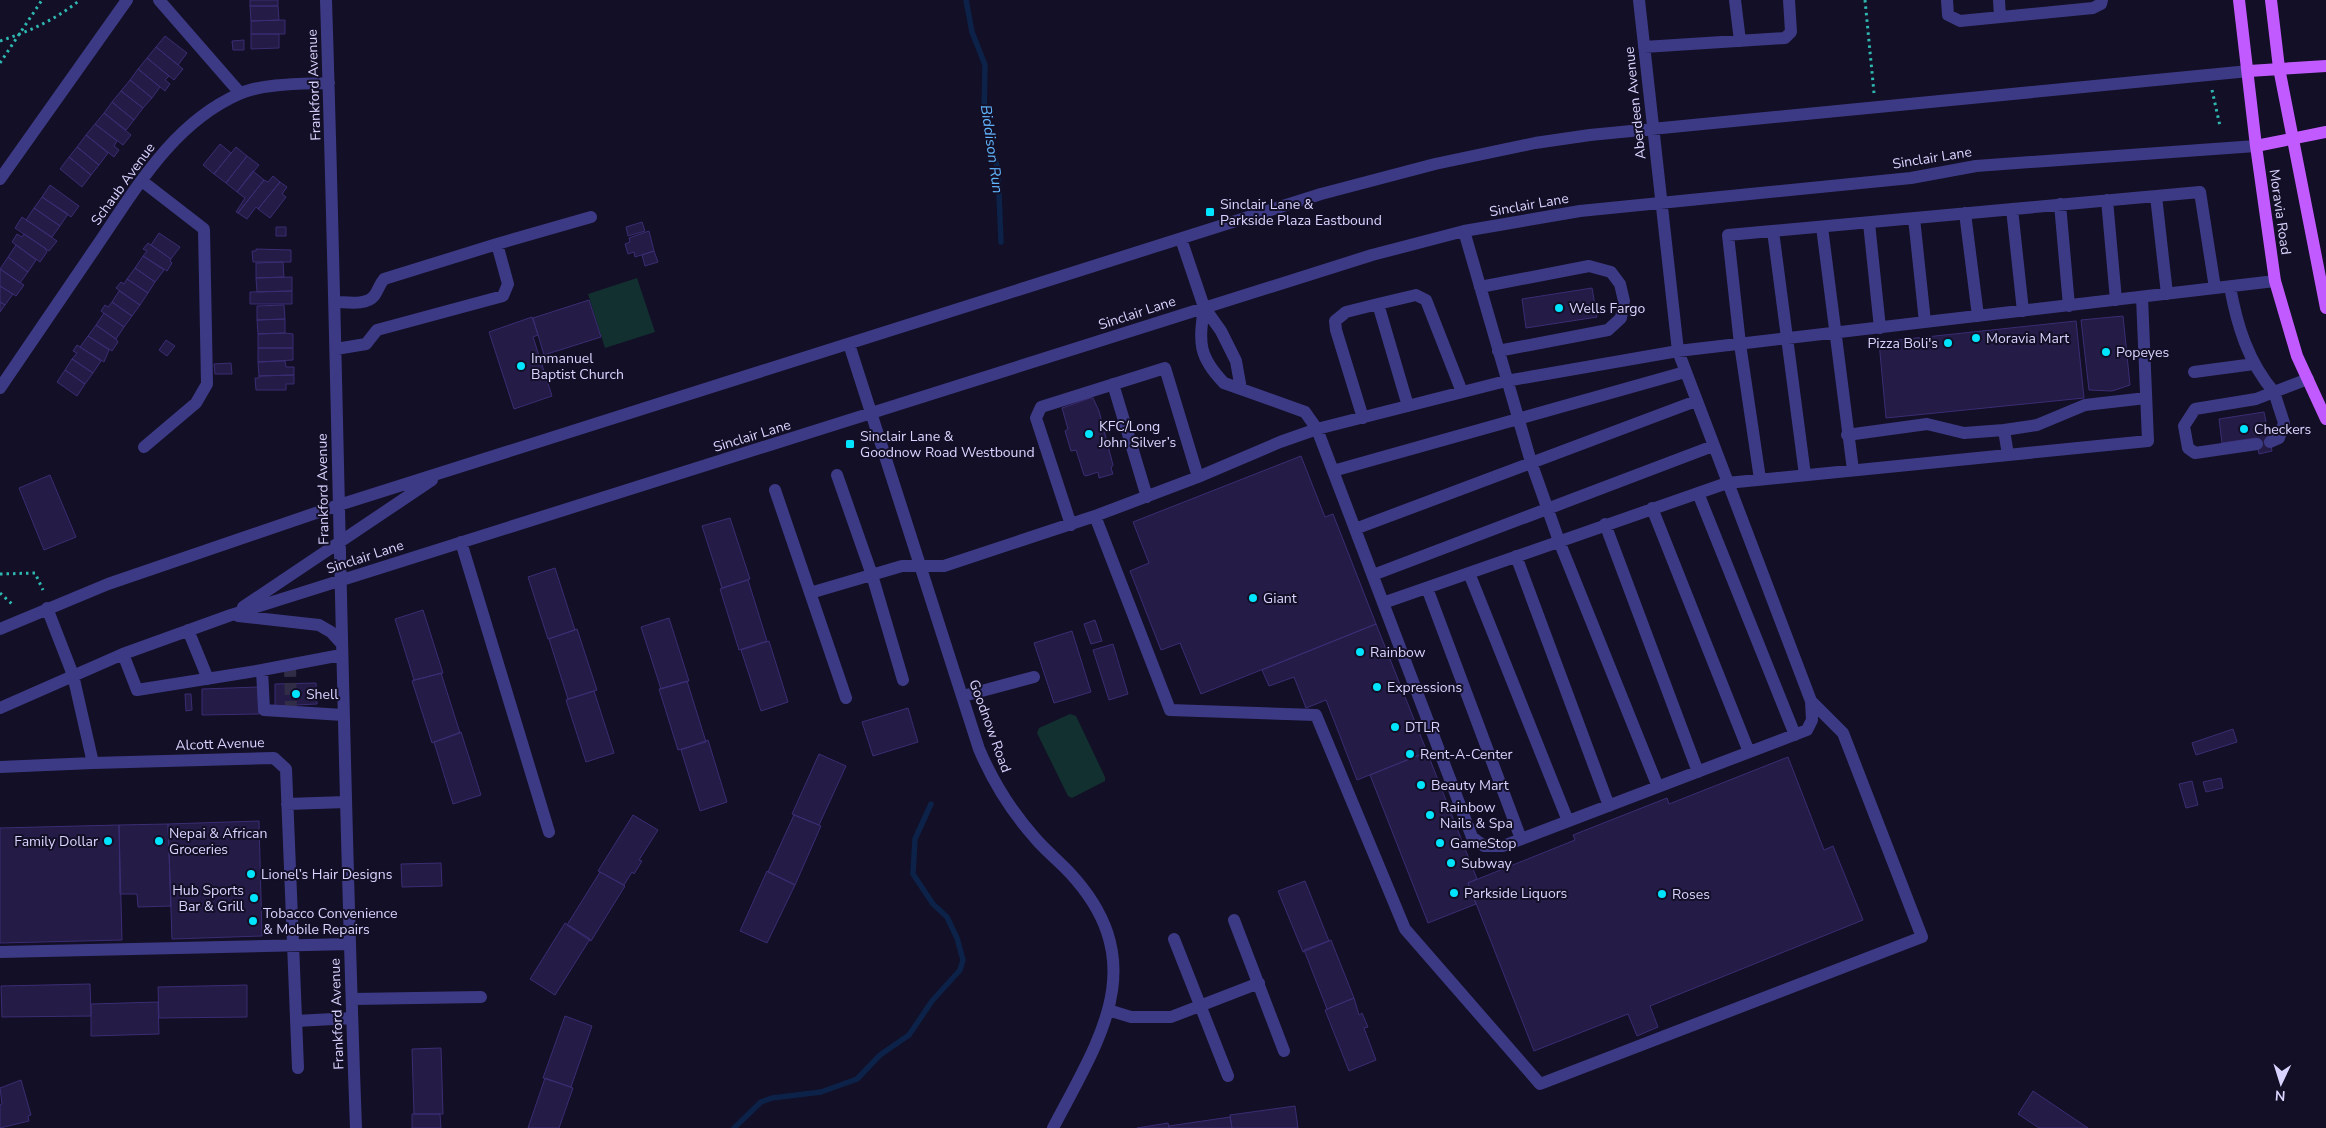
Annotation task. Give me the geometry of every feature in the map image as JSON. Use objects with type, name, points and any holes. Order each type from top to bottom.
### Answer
[{"type":"main road","name":"Moravia Road","points":[[2239,0],[2256,146],[2275,281],[2297,356],[2326,419]]},
{"type":"main road","name":"Moravia Road","points":[[2270,0],[2279,68],[2294,140],[2316,266],[2326,308]]},
{"type":"main road","points":[[2248,71],[2326,66]]},
{"type":"main road","name":"Sinclair Lane","points":[[2256,146],[2294,140],[2326,132]]},
{"type":"street","points":[[0,179],[127,0]]},
{"type":"street","points":[[159,0],[240,93]]},
{"type":"street","name":"Frankford Avenue","points":[[326,0],[336,302],[341,649],[356,1128]]},
{"type":"street","name":"Aberdeen Avenue","points":[[1638,0],[1678,351],[1684,372],[1811,702]]},
{"type":"street","points":[[1735,0],[1740,41]]},
{"type":"street","points":[[1644,47],[1785,38],[1791,32],[1789,0]]},
{"type":"street","points":[[1947,0],[1948,15],[1960,21],[2000,17],[2052,6],[2093,8],[2101,4],[2102,0]]},
{"type":"street","points":[[1999,0],[2000,17]]},
{"type":"street","points":[[0,629],[47,608],[168,562],[339,505],[1321,194],[1435,164],[1535,143],[1652,128],[2248,71]]},
{"type":"street","name":"Schaub Avenue","points":[[0,388],[142,181],[178,136],[194,121],[240,93],[284,85],[329,83]]},
{"type":"street","name":"Sinclair Lane","points":[[0,708],[123,654],[231,615],[872,414],[1204,307],[1372,255],[1464,231],[1580,211],[1911,178],[1976,166],[2256,146]]},
{"type":"street","points":[[142,181],[204,229],[207,384],[196,403],[144,447]]},
{"type":"street","points":[[1760,479],[1740,344],[1728,235],[2200,192],[2215,288]]},
{"type":"street","points":[[2156,196],[2167,294]]},
{"type":"street","points":[[2107,200],[2116,300]]},
{"type":"street","points":[[2060,204],[2069,306]]},
{"type":"street","points":[[2012,209],[2023,311]]},
{"type":"street","points":[[1965,213],[1978,316]]},
{"type":"street","points":[[336,302],[364,302],[373,297],[377,287],[384,280],[497,244],[591,217]]},
{"type":"street","points":[[1914,218],[1925,322]]},
{"type":"street","points":[[1869,223],[1880,328]]},
{"type":"street","points":[[1822,227],[1847,435],[1853,470]]},
{"type":"street","points":[[1464,231],[1531,462],[1559,541],[1658,787]]},
{"type":"street","points":[[1773,231],[1805,475]]},
{"type":"street","points":[[1181,239],[1204,307],[1221,331],[1236,361],[1241,389]]},
{"type":"street","points":[[336,349],[366,344],[377,330],[503,296],[508,284],[497,244]]},
{"type":"street","points":[[1480,287],[1588,266],[1611,272],[1620,284],[1624,301],[1621,318],[1608,330],[1498,351]]},
{"type":"street","points":[[810,593],[902,566],[921,564],[944,566],[1071,525],[1317,429],[1506,380],[1678,351],[2275,281]]},
{"type":"street","points":[[2230,287],[2236,315],[2254,364],[2274,392],[2284,423],[2279,438],[2270,442]]},
{"type":"street","points":[[1363,418],[1336,330],[1335,322],[1346,312],[1416,295],[1426,300],[1462,392]]},
{"type":"street","points":[[1383,603],[1727,483],[2148,442],[2142,297]]},
{"type":"street","points":[[1378,304],[1408,406]]},
{"type":"street","points":[[1204,307],[1200,339],[1206,360],[1224,383],[1305,412],[1317,429],[1472,837],[1484,846],[1494,847],[1521,840],[1795,735],[1806,730],[1812,720],[1811,702]]},
{"type":"street","name":"Goodnow Road","points":[[849,344],[990,776],[1009,808],[1087,892],[1107,927],[1113,954],[1108,1010],[1097,1044],[1053,1128]]},
{"type":"street","points":[[2194,372],[2254,364]]},
{"type":"street","points":[[1071,525],[1036,418],[1041,407],[1165,368],[1198,477]]},
{"type":"street","points":[[1333,471],[1684,372]]},
{"type":"street","points":[[2257,444],[2195,453],[2188,448],[2184,426],[2195,409],[2256,399],[2308,379]]},
{"type":"street","points":[[1113,384],[1146,497]]},
{"type":"street","points":[[1847,435],[1927,424],[1964,433],[2037,426],[2085,405],[2146,398]]},
{"type":"street","points":[[1355,529],[1696,401]]},
{"type":"street","points":[[2004,430],[2008,455]]},
{"type":"street","points":[[1373,575],[1713,446]]},
{"type":"street","points":[[231,615],[442,472]]},
{"type":"street","points":[[837,475],[872,576],[904,680]]},
{"type":"street","points":[[775,490],[846,698]]},
{"type":"street","points":[[1698,493],[1795,735]]},
{"type":"street","points":[[1652,508],[1750,752]]},
{"type":"street","points":[[1095,516],[1170,710],[1316,715],[1405,929],[1540,1084],[1922,937],[1843,733],[1811,702]]},
{"type":"street","points":[[1605,524],[1698,772]]},
{"type":"street","points":[[461,542],[549,832]]},
{"type":"street","points":[[1516,556],[1609,806]]},
{"type":"street","points":[[1469,573],[1568,821]]},
{"type":"street","points":[[1427,588],[1521,840]]},
{"type":"street","points":[[47,608],[73,675],[93,763]]},
{"type":"street","points":[[123,654],[137,690],[262,670],[341,649],[331,632],[319,625],[231,615]]},
{"type":"street","points":[[188,630],[208,678]]},
{"type":"street","points":[[262,670],[264,710],[343,715]]},
{"type":"street","points":[[963,696],[1034,677]]},
{"type":"street","name":"Alcott Avenue","points":[[0,768],[93,763],[274,758],[286,769],[298,1068]]},
{"type":"street","points":[[287,804],[346,802]]},
{"type":"street","points":[[1234,920],[1284,1051]]},
{"type":"street","points":[[1174,939],[1228,1076]]},
{"type":"street","points":[[0,952],[350,944]]},
{"type":"street","points":[[1108,1010],[1131,1017],[1171,1017],[1259,983]]},
{"type":"street","points":[[352,1000],[481,997]]},
{"type":"street","points":[[296,1021],[352,1018]]},
{"type":"path","points":[[0,62],[42,0]]},
{"type":"path","points":[[0,41],[52,20],[80,0]]},
{"type":"path","points":[[1865,0],[1875,108]]},
{"type":"path","points":[[2211,87],[2220,126]]},
{"type":"path","points":[[0,574],[35,572],[43,590]]},
{"type":"path","points":[[0,593],[12,604]]},
{"type":"green space","points":[[637,278],[655,332],[605,348],[588,294]]},
{"type":"green space","points":[[1070,714],[1076,716],[1105,777],[1105,781],[1072,798],[1068,796],[1037,733],[1039,728]]},
{"type":"building","points":[[250,0],[278,0],[278,6],[250,6]]},
{"type":"building","points":[[250,6],[278,6],[279,20],[251,21]]},
{"type":"building","points":[[285,20],[285,34],[251,34],[251,21]]},
{"type":"building","points":[[251,34],[279,34],[279,48],[251,49]]},
{"type":"building","points":[[165,36],[187,53],[178,65],[156,47]]},
{"type":"building","points":[[244,40],[244,50],[233,50],[232,41]]},
{"type":"building","points":[[156,47],[183,69],[174,80],[147,58]]},
{"type":"building","points":[[147,58],[169,76],[165,80],[170,84],[165,91],[138,69]]},
{"type":"building","points":[[138,69],[160,87],[152,98],[130,80]]},
{"type":"building","points":[[130,80],[152,98],[143,108],[121,91]]},
{"type":"building","points":[[121,91],[143,108],[134,120],[112,102]]},
{"type":"building","points":[[112,102],[134,120],[126,130],[104,113]]},
{"type":"building","points":[[104,113],[131,135],[123,145],[95,124]]},
{"type":"building","points":[[95,124],[117,141],[114,146],[119,150],[114,157],[86,135]]},
{"type":"building","points":[[86,135],[108,153],[99,165],[77,147]]},
{"type":"building","points":[[220,144],[231,153],[214,174],[203,165]]},
{"type":"building","points":[[77,147],[99,165],[91,175],[69,157]]},
{"type":"building","points":[[236,147],[247,156],[226,183],[214,174]]},
{"type":"building","points":[[247,156],[259,165],[237,192],[226,183]]},
{"type":"building","points":[[69,157],[91,175],[82,187],[60,169]]},
{"type":"building","points":[[253,171],[264,180],[238,213],[236,212],[245,198],[237,192]]},
{"type":"building","points":[[273,176],[280,182],[258,209],[256,207],[247,219],[238,213],[264,180],[268,182]]},
{"type":"building","points":[[280,182],[287,187],[282,194],[286,197],[270,218],[258,209]]},
{"type":"building","points":[[50,185],[79,206],[71,217],[42,197]]},
{"type":"building","points":[[42,197],[68,214],[60,226],[34,208]]},
{"type":"building","points":[[34,208],[60,226],[52,237],[26,220]]},
{"type":"building","points":[[22,217],[57,241],[49,251],[15,228]]},
{"type":"building","points":[[642,222],[645,231],[628,236],[626,227]]},
{"type":"building","points":[[276,227],[286,227],[286,236],[276,236]]},
{"type":"building","points":[[649,231],[654,251],[635,257],[634,252],[628,254],[625,244],[630,242],[629,238]]},
{"type":"building","points":[[159,233],[180,247],[171,259],[151,245]]},
{"type":"building","points":[[17,234],[22,237],[24,234],[45,248],[47,252],[40,262],[12,242]]},
{"type":"building","points":[[148,243],[171,259],[172,263],[167,271],[143,256],[147,251],[143,249]]},
{"type":"building","points":[[16,245],[36,260],[28,272],[8,257]]},
{"type":"building","points":[[256,249],[291,250],[291,262],[253,262],[252,251],[256,251]]},
{"type":"building","points":[[654,251],[658,262],[645,266],[642,255]]},
{"type":"building","points":[[143,256],[164,270],[155,282],[135,268]]},
{"type":"building","points":[[8,257],[28,272],[20,283],[0,269]]},
{"type":"building","points":[[283,262],[284,277],[256,278],[256,263]]},
{"type":"building","points":[[135,268],[155,282],[148,293],[127,279]]},
{"type":"building","points":[[0,269],[24,285],[16,296],[0,286]]},
{"type":"building","points":[[292,277],[292,291],[257,292],[256,278]]},
{"type":"building","points":[[127,279],[148,293],[140,305],[116,288],[121,282],[124,284]]},
{"type":"building","points":[[0,286],[13,294],[5,305],[0,302]]},
{"type":"building","name":"Wells Fargo","points":[[1592,288],[1597,317],[1526,328],[1522,299]]},
{"type":"building","points":[[119,291],[140,305],[132,316],[112,302]]},
{"type":"building","points":[[292,291],[292,304],[250,304],[250,292]]},
{"type":"building","points":[[589,300],[601,337],[544,355],[533,318]]},
{"type":"building","points":[[0,302],[5,305],[0,312]]},
{"type":"building","points":[[112,302],[132,316],[124,327],[101,311],[105,305],[108,307]]},
{"type":"building","points":[[284,305],[285,319],[257,320],[257,306]]},
{"type":"building","points":[[104,313],[124,327],[116,339],[96,325]]},
{"type":"building","name":"Popeyes","points":[[2123,316],[2130,385],[2112,391],[2089,390],[2081,320]]},
{"type":"building","name":"Immanuel Baptist Church","points":[[532,317],[538,335],[533,337],[552,396],[514,409],[489,332]]},
{"type":"building","points":[[285,319],[285,333],[258,334],[257,320]]},
{"type":"building","points":[[2076,321],[2084,398],[1886,418],[1879,342]]},
{"type":"building","points":[[96,325],[118,342],[112,351],[88,336]]},
{"type":"building","points":[[258,334],[293,334],[293,348],[258,348]]},
{"type":"building","points":[[88,336],[109,350],[104,362],[80,347]]},
{"type":"building","points":[[166,340],[175,346],[167,356],[159,350]]},
{"type":"building","points":[[77,345],[101,361],[93,373],[72,359],[77,353],[73,351]]},
{"type":"building","points":[[258,348],[293,348],[293,360],[258,362]]},
{"type":"building","points":[[72,359],[93,373],[85,384],[65,370]]},
{"type":"building","points":[[285,361],[286,367],[294,367],[294,375],[259,376],[258,362]]},
{"type":"building","points":[[231,363],[232,374],[215,374],[214,364]]},
{"type":"building","points":[[65,370],[85,384],[77,396],[57,382]]},
{"type":"building","points":[[294,375],[294,384],[286,384],[286,390],[256,390],[255,378],[259,378],[259,376]]},
{"type":"building","points":[[1093,398],[1099,411],[1113,465],[1111,468],[1113,474],[1099,478],[1098,472],[1084,475],[1076,450],[1071,451],[1065,431],[1068,429],[1062,408]]},
{"type":"building","name":"Checkers","points":[[2264,412],[2272,451],[2259,454],[2256,438],[2222,443],[2219,419]]},
{"type":"building","name":"Giant","points":[[1301,456],[1325,517],[1333,514],[1376,624],[1201,694],[1180,643],[1161,650],[1130,571],[1149,563],[1133,522]]},
{"type":"building","points":[[50,475],[76,537],[44,550],[19,488]]},
{"type":"building","points":[[730,518],[750,579],[722,588],[702,526]]},
{"type":"building","points":[[555,568],[575,630],[548,639],[528,577]]},
{"type":"building","points":[[748,580],[767,641],[739,650],[720,589]]},
{"type":"building","points":[[423,610],[443,673],[414,680],[395,619]]},
{"type":"building","points":[[669,618],[689,681],[661,689],[641,627]]},
{"type":"building","points":[[1095,620],[1102,641],[1091,644],[1084,624]]},
{"type":"building","points":[[1376,624],[1427,752],[1357,780],[1326,700],[1306,708],[1294,677],[1269,686],[1262,670]]},
{"type":"building","points":[[577,629],[597,690],[568,699],[549,639]]},
{"type":"building","points":[[1072,631],[1091,692],[1054,703],[1034,643]]},
{"type":"building","points":[[769,641],[788,702],[761,711],[741,650]]},
{"type":"building","points":[[1113,644],[1128,694],[1109,700],[1093,650]]},
{"type":"building","points":[[441,673],[460,733],[432,743],[412,681]]},
{"type":"building","points":[[687,681],[706,742],[678,750],[659,689]]},
{"type":"building","name":"Shell","points":[[316,683],[317,704],[275,706],[275,684]]},
{"type":"building","points":[[258,687],[259,714],[202,715],[202,689]]},
{"type":"building","points":[[594,691],[614,753],[586,762],[566,700]]},
{"type":"building","points":[[185,694],[191,694],[192,710],[186,711]]},
{"type":"building","points":[[908,708],[918,742],[873,756],[862,722]]},
{"type":"building","points":[[2233,729],[2237,742],[2196,755],[2192,743]]},
{"type":"building","points":[[461,732],[481,795],[453,804],[434,742]]},
{"type":"building","points":[[708,740],[727,802],[700,811],[681,750]]},
{"type":"building","points":[[1427,752],[1477,879],[1468,883],[1476,904],[1428,923],[1370,775]]},
{"type":"building","points":[[819,754],[846,766],[819,825],[792,814]]},
{"type":"building","name":"Roses","points":[[1788,757],[1824,850],[1833,846],[1863,920],[1650,1006],[1658,1027],[1637,1036],[1628,1014],[1534,1051],[1468,883],[1575,840],[1573,835],[1667,798],[1669,804]]},
{"type":"building","points":[[2221,778],[2223,788],[2206,792],[2203,782]]},
{"type":"building","points":[[2192,781],[2198,805],[2186,808],[2179,784]]},
{"type":"building","points":[[633,815],[658,830],[639,860],[642,861],[634,874],[632,872],[624,885],[598,871]]},
{"type":"building","points":[[794,815],[821,826],[795,885],[768,872]]},
{"type":"building","points":[[259,821],[262,936],[172,939],[168,824]]},
{"type":"building","points":[[168,824],[171,906],[138,907],[137,894],[120,894],[119,825]]},
{"type":"building","points":[[119,825],[122,940],[0,943],[0,828]]},
{"type":"building","points":[[441,863],[442,886],[402,887],[401,864]]},
{"type":"building","points":[[767,871],[795,885],[767,943],[740,931]]},
{"type":"building","points":[[600,872],[625,886],[591,941],[567,925]]},
{"type":"building","points":[[1305,881],[1329,941],[1303,952],[1278,891]]},
{"type":"building","points":[[565,923],[590,939],[555,995],[530,979]]},
{"type":"building","points":[[1331,940],[1354,998],[1327,1009],[1304,950]]},
{"type":"building","points":[[90,984],[91,1016],[2,1017],[1,986]]},
{"type":"building","points":[[247,985],[247,1017],[159,1018],[158,987]]},
{"type":"building","points":[[1354,998],[1359,1015],[1362,1013],[1368,1027],[1364,1028],[1376,1060],[1349,1071],[1325,1010]]},
{"type":"building","points":[[158,1002],[159,1034],[91,1036],[91,1004]]},
{"type":"building","points":[[565,1016],[592,1026],[571,1087],[543,1078]]},
{"type":"building","points":[[441,1048],[443,1114],[414,1114],[412,1049]]},
{"type":"building","points":[[545,1078],[573,1088],[559,1128],[528,1128]]},
{"type":"building","points":[[21,1080],[31,1115],[28,1116],[29,1121],[0,1128],[0,1105],[2,1104],[0,1088]]},
{"type":"building","points":[[2033,1091],[2088,1128],[2039,1128],[2018,1114]]},
{"type":"building","points":[[1295,1106],[1298,1128],[1232,1128],[1230,1115]]},
{"type":"building","points":[[412,1114],[440,1114],[441,1128],[412,1128]]},
{"type":"building","points":[[1230,1117],[1232,1128],[1169,1128],[1169,1126]]},
{"type":"building","points":[[1168,1123],[1169,1128],[1137,1128]]},
{"type":"waterway","name":"Biddison Run","points":[[966,0],[972,32],[985,65],[984,117],[998,170],[1001,242]]},
{"type":"waterway","name":"Biddison Run","points":[[734,1128],[761,1102],[772,1098],[821,1092],[857,1079],[880,1055],[909,1035],[932,1001],[960,970],[963,960],[957,938],[947,917],[933,904],[913,874],[915,839],[931,804]]},
{"type":"tunnel","points":[[290,665],[291,712]]},
{"type":"place","name":"Sinclair Lane & Parkside Plaza Eastbound","points":[[1210,212]]},
{"type":"place","name":"Wells Fargo","points":[[1559,308]]},
{"type":"place","name":"Moravia Mart","points":[[1976,338]]},
{"type":"place","name":"Pizza Boli's","points":[[1948,343]]},
{"type":"place","name":"Popeyes","points":[[2106,352]]},
{"type":"place","name":"Immanuel Baptist Church","points":[[521,366]]},
{"type":"place","name":"Checkers","points":[[2244,429]]},
{"type":"place","name":"KFC/Long John Silver’s","points":[[1089,434]]},
{"type":"place","name":"Sinclair Lane & Goodnow Road Westbound","points":[[850,444]]},
{"type":"place","name":"Giant","points":[[1253,598]]},
{"type":"place","name":"Rainbow","points":[[1360,652]]},
{"type":"place","name":"Expressions","points":[[1377,687]]},
{"type":"place","name":"Shell","points":[[296,694]]},
{"type":"place","name":"DTLR","points":[[1395,727]]},
{"type":"place","name":"Rent-A-Center","points":[[1410,754]]},
{"type":"place","name":"Beauty Mart","points":[[1421,785]]},
{"type":"place","name":"Rainbow Nails & Spa","points":[[1430,815]]},
{"type":"place","name":"Family Dollar","points":[[108,841]]},
{"type":"place","name":"Nepai & African Groceries","points":[[159,841]]},
{"type":"place","name":"GameStop","points":[[1440,843]]},
{"type":"place","name":"Subway","points":[[1451,863]]},
{"type":"place","name":"Lionel’s Hair Designs","points":[[251,874]]},
{"type":"place","name":"Parkside Liquors","points":[[1454,893]]},
{"type":"place","name":"Roses","points":[[1662,894]]},
{"type":"place","name":"Hub Sports Bar & Grill","points":[[254,898]]},
{"type":"place","name":"Tobacco Convenience & Mobile Repairs","points":[[253,921]]}]
